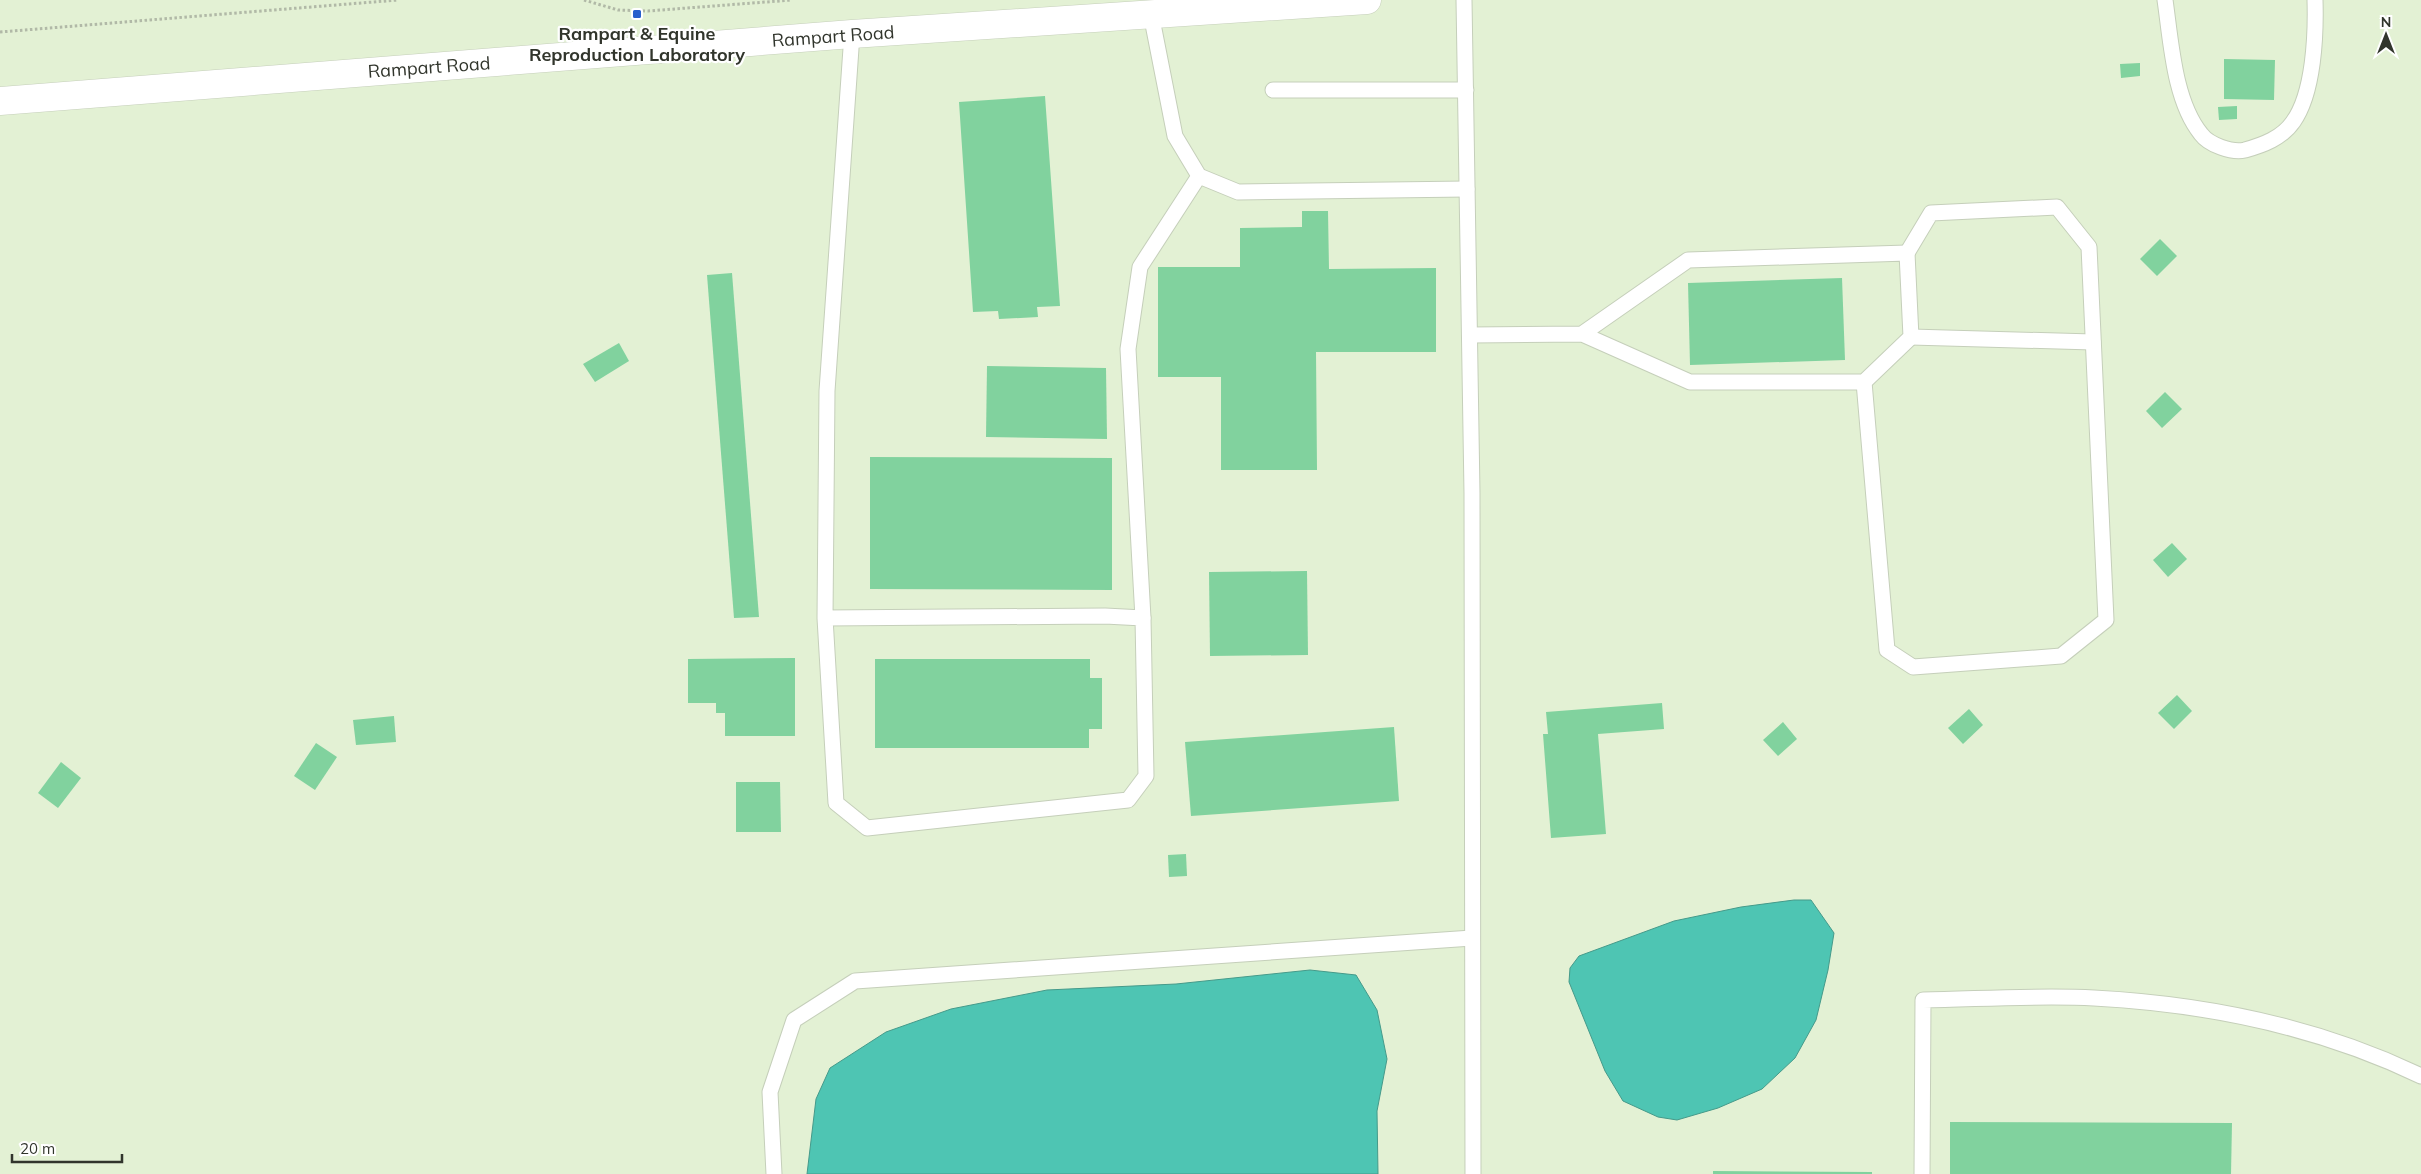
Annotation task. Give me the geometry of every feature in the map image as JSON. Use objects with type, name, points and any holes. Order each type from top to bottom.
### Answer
[{"type":"street","name":"Rampart Road","points":[[0,100],[852,34],[1367,0]]},
{"type":"lane","points":[[1464,0],[1470,335],[1473,1174]]},
{"type":"lane","points":[[2165,0],[2173,59],[2186,108],[2201,136],[2221,148],[2241,151],[2264,145],[2293,122],[2310,76],[2316,20],[2315,0]]},
{"type":"lane","points":[[1152,14],[1175,136],[1199,176],[1238,192],[1467,189]]},
{"type":"lane","points":[[852,34],[826,391],[825,618],[836,803],[867,828],[1128,800],[1146,776],[1143,618],[1128,349],[1140,267],[1199,176]]},
{"type":"lane","points":[[1273,90],[1466,90]]},
{"type":"lane","points":[[1864,382],[1887,650],[1913,667],[2061,656],[2106,620],[2089,247],[2057,208],[1931,213],[1906,253],[1911,337]]},
{"type":"lane","points":[[1582,334],[1688,260],[1906,253]]},
{"type":"lane","points":[[1470,335],[1582,334],[1690,382],[1864,382],[1911,337],[2093,342]]},
{"type":"lane","points":[[825,618],[1105,616],[1143,618]]},
{"type":"lane","points":[[774,1174],[770,1092],[794,1020],[855,981],[1472,938]]},
{"type":"lane","points":[[1922,1174],[1923,1000],[2093,998],[2198,1008],[2293,1028],[2378,1056],[2421,1076]]},
{"type":"path","points":[[0,32],[398,0]]},
{"type":"path","points":[[584,0],[618,10],[648,11],[792,0]]},
{"type":"shaded area","points":[[0,0],[2421,0],[2421,1174],[0,1174]]},
{"type":"water","points":[[1794,900],[1811,900],[1834,933],[1828,970],[1816,1020],[1795,1058],[1762,1089],[1718,1108],[1677,1120],[1658,1117],[1623,1101],[1605,1071],[1569,982],[1570,968],[1579,956],[1674,921],[1741,907]]},
{"type":"water","points":[[1310,970],[1356,975],[1377,1010],[1387,1059],[1377,1111],[1378,1174],[807,1174],[816,1099],[830,1068],[886,1032],[951,1009],[1047,990],[1176,984]]},
{"type":"building","points":[[2224,59],[2275,60],[2274,100],[2224,99]]},
{"type":"building","points":[[2140,63],[2140,76],[2121,78],[2120,64]]},
{"type":"building","points":[[1045,96],[1060,306],[1037,307],[1038,317],[999,319],[998,311],[973,312],[959,102]]},
{"type":"building","points":[[2237,106],[2237,119],[2219,120],[2218,107]]},
{"type":"building","points":[[1302,211],[1328,211],[1329,269],[1436,268],[1436,352],[1316,352],[1317,470],[1221,470],[1221,377],[1158,377],[1158,267],[1240,267],[1240,228],[1302,227]]},
{"type":"building","points":[[2160,239],[2177,256],[2157,276],[2140,259]]},
{"type":"building","points":[[732,273],[759,617],[734,618],[707,275]]},
{"type":"building","points":[[1842,278],[1845,360],[1690,365],[1688,283]]},
{"type":"building","points":[[619,343],[629,361],[595,382],[583,364]]},
{"type":"building","points":[[987,366],[1106,368],[1107,439],[986,437]]},
{"type":"building","points":[[2165,392],[2182,409],[2162,428],[2146,411]]},
{"type":"building","points":[[870,457],[1112,458],[1112,590],[870,589]]},
{"type":"building","points":[[2172,543],[2187,559],[2168,577],[2153,560]]},
{"type":"building","points":[[1307,571],[1308,655],[1210,656],[1209,572]]},
{"type":"building","points":[[795,658],[795,736],[725,736],[725,713],[716,713],[716,703],[688,703],[688,659]]},
{"type":"building","points":[[875,659],[1090,659],[1090,678],[1102,678],[1102,729],[1089,729],[1089,748],[875,748]]},
{"type":"building","points":[[2177,695],[2192,711],[2174,729],[2158,713]]},
{"type":"building","points":[[1662,703],[1664,729],[1598,734],[1606,834],[1551,838],[1543,734],[1548,734],[1546,712]]},
{"type":"building","points":[[1969,709],[1983,725],[1963,744],[1948,728]]},
{"type":"building","points":[[394,716],[396,742],[356,745],[353,720]]},
{"type":"building","points":[[1783,722],[1797,739],[1778,756],[1763,740]]},
{"type":"building","points":[[1394,727],[1399,801],[1191,816],[1185,742]]},
{"type":"building","points":[[316,743],[337,757],[315,790],[294,776]]},
{"type":"building","points":[[61,762],[81,778],[58,808],[38,793]]},
{"type":"building","points":[[736,782],[780,782],[781,832],[736,832]]},
{"type":"building","points":[[1186,854],[1187,876],[1169,877],[1168,855]]},
{"type":"building","points":[[1950,1122],[2232,1123],[2231,1174],[1950,1174]]},
{"type":"building","points":[[1713,1171],[1872,1172],[1872,1174],[1713,1174]]},
{"type":"place","name":"Rampart & Equine Reproduction Laboratory","points":[[637,14]]}]
